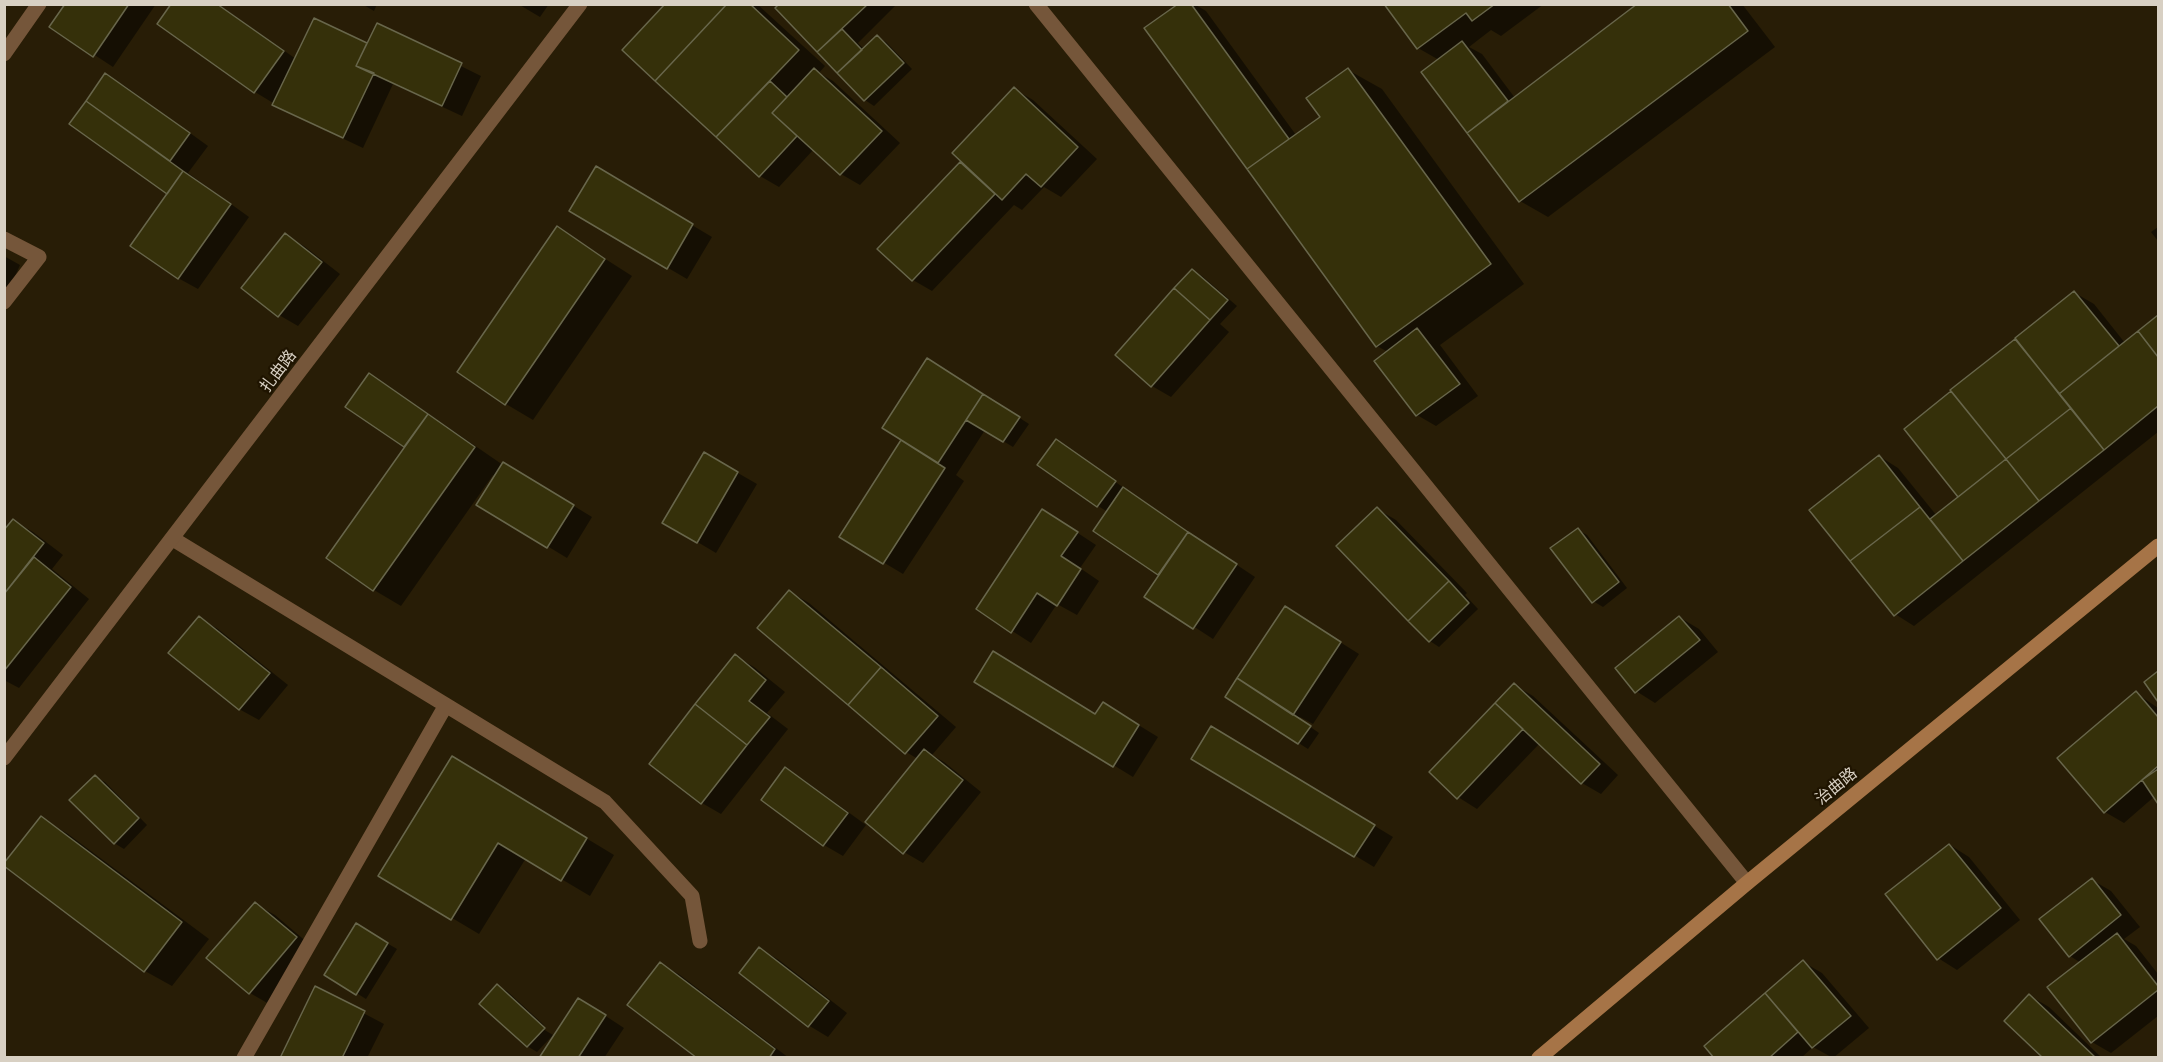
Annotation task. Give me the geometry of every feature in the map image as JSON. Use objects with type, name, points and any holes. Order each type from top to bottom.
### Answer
[{"type":"main road","name":"治曲路","points":[[1539,1058],[1747,883],[2158,546]]},
{"type":"street","points":[[4,54],[39,4]]},
{"type":"street","name":"扎曲路","points":[[4,758],[580,4]]},
{"type":"street","points":[[1036,4],[1747,883]]},
{"type":"street","points":[[4,239],[39,257],[4,302]]},
{"type":"street","points":[[172,538],[605,802],[692,896],[700,940]]},
{"type":"street","points":[[244,1058],[446,705]]},
{"type":"building","points":[[65,4],[129,4],[93,57],[49,27]]},
{"type":"building","points":[[171,4],[217,4],[284,51],[254,93],[157,24]]},
{"type":"building","points":[[665,4],[727,4],[655,81],[622,50]]},
{"type":"building","points":[[727,4],[750,4],[799,50],[716,137],[655,81]]},
{"type":"building","points":[[779,4],[868,4],[817,52],[775,8]]},
{"type":"building","points":[[1178,4],[1191,4],[1289,139],[1247,169],[1144,28]]},
{"type":"building","points":[[1384,4],[1495,4],[1472,21],[1466,13],[1417,49]]},
{"type":"building","points":[[1637,4],[1728,4],[1748,31],[1519,202],[1467,133]]},
{"type":"building","points":[[314,18],[367,43],[356,66],[374,73],[343,138],[272,105]]},
{"type":"building","points":[[377,23],[462,63],[442,106],[356,66]]},
{"type":"building","points":[[842,29],[862,50],[837,73],[817,52]]},
{"type":"building","points":[[877,35],[904,63],[864,101],[837,73]]},
{"type":"building","points":[[1462,41],[1508,101],[1467,133],[1421,72]]},
{"type":"building","points":[[814,68],[882,131],[840,175],[772,113]]},
{"type":"building","points":[[1348,68],[1491,264],[1376,347],[1247,169],[1320,117],[1306,98]]},
{"type":"building","points":[[105,73],[190,133],[170,161],[86,101]]},
{"type":"building","points":[[770,81],[787,97],[772,113],[797,136],[759,177],[716,137]]},
{"type":"building","points":[[1014,87],[1078,147],[1041,187],[1026,174],[1002,200],[952,153]]},
{"type":"building","points":[[86,101],[183,171],[167,194],[69,124]]},
{"type":"building","points":[[960,162],[995,194],[912,281],[877,249]]},
{"type":"building","points":[[596,166],[693,224],[667,269],[569,211]]},
{"type":"building","points":[[183,171],[231,204],[178,279],[130,246]]},
{"type":"building","points":[[557,226],[605,259],[505,405],[457,372]]},
{"type":"building","points":[[285,233],[322,262],[278,317],[241,288]]},
{"type":"building","points":[[1192,269],[1228,300],[1210,320],[1174,288]]},
{"type":"building","points":[[1174,288],[1210,320],[1151,387],[1115,355]]},
{"type":"building","points":[[2074,291],[2119,346],[2059,394],[2015,338]]},
{"type":"building","points":[[2158,315],[2158,357],[2138,331]]},
{"type":"building","points":[[1417,328],[1460,384],[1416,416],[1374,361]]},
{"type":"building","points":[[2138,331],[2158,357],[2158,406],[2104,450],[2059,394]]},
{"type":"building","points":[[2015,339],[2071,408],[2006,459],[1950,390]]},
{"type":"building","points":[[927,358],[983,394],[938,463],[882,428]]},
{"type":"building","points":[[369,373],[428,414],[404,447],[345,407]]},
{"type":"building","points":[[1951,391],[2006,459],[1958,497],[1904,429]]},
{"type":"building","points":[[983,394],[1020,417],[1003,442],[966,420]]},
{"type":"building","points":[[2071,408],[2104,450],[2039,501],[2006,459]]},
{"type":"building","points":[[428,414],[475,447],[373,591],[326,558]]},
{"type":"building","points":[[1056,439],[1116,481],[1097,507],[1037,465]]},
{"type":"building","points":[[901,440],[945,468],[883,564],[839,537]]},
{"type":"building","points":[[704,452],[738,472],[697,543],[662,523]]},
{"type":"building","points":[[1879,455],[1920,507],[1850,561],[1809,510]]},
{"type":"building","points":[[2006,459],[2039,501],[1963,561],[1930,519]]},
{"type":"building","points":[[503,462],[574,505],[547,548],[476,505]]},
{"type":"building","points":[[1123,487],[1188,532],[1158,575],[1093,531]]},
{"type":"building","points":[[1377,507],[1449,581],[1408,621],[1336,546]]},
{"type":"building","points":[[1920,507],[1963,561],[1894,616],[1850,561]]},
{"type":"building","points":[[1042,509],[1078,532],[1061,556],[1081,569],[1057,606],[1037,593],[1011,633],[976,609]]},
{"type":"building","points":[[13,519],[44,543],[4,594],[4,530]]},
{"type":"building","points":[[1578,528],[1619,582],[1592,603],[1550,548]]},
{"type":"building","points":[[1188,532],[1237,564],[1193,629],[1144,597]]},
{"type":"building","points":[[34,557],[71,587],[4,671],[4,594]]},
{"type":"building","points":[[1449,581],[1469,603],[1429,642],[1408,621]]},
{"type":"building","points":[[789,590],[881,667],[848,705],[757,628]]},
{"type":"building","points":[[1285,606],[1341,642],[1293,715],[1237,678]]},
{"type":"building","points":[[199,616],[270,673],[239,710],[168,653]]},
{"type":"building","points":[[1679,616],[1700,640],[1635,693],[1615,668]]},
{"type":"building","points":[[993,651],[1095,714],[1103,702],[1139,725],[1113,767],[974,682]]},
{"type":"building","points":[[735,654],[766,680],[749,701],[770,717],[747,745],[695,704]]},
{"type":"building","points":[[881,667],[938,716],[905,754],[848,705]]},
{"type":"building","points":[[2158,671],[2158,702],[2144,682]]},
{"type":"building","points":[[1237,678],[1311,726],[1298,744],[1225,697]]},
{"type":"building","points":[[1514,683],[1600,764],[1581,784],[1495,703]]},
{"type":"building","points":[[2136,691],[2158,717],[2158,766],[2104,813],[2057,758]]},
{"type":"building","points":[[1495,703],[1523,729],[1457,799],[1429,772]]},
{"type":"building","points":[[695,704],[747,745],[701,804],[649,764]]},
{"type":"building","points":[[1211,726],[1375,825],[1354,857],[1191,759]]},
{"type":"building","points":[[924,749],[963,780],[903,854],[865,822]]},
{"type":"building","points":[[452,756],[587,838],[561,881],[498,843],[451,920],[378,876]]},
{"type":"building","points":[[785,767],[848,813],[823,846],[761,800]]},
{"type":"building","points":[[2158,769],[2158,804],[2142,780]]},
{"type":"building","points":[[95,775],[139,818],[114,844],[69,800]]},
{"type":"building","points":[[41,816],[182,922],[144,972],[4,866]]},
{"type":"building","points":[[1949,844],[2001,908],[1937,960],[1885,894]]},
{"type":"building","points":[[2092,878],[2121,915],[2069,957],[2039,919]]},
{"type":"building","points":[[255,902],[297,937],[249,994],[206,958]]},
{"type":"building","points":[[356,923],[388,943],[356,995],[324,975]]},
{"type":"building","points":[[2117,933],[2158,986],[2158,990],[2091,1043],[2047,987]]},
{"type":"building","points":[[759,947],[829,1001],[808,1027],[739,973]]},
{"type":"building","points":[[1803,960],[1851,1016],[1812,1048],[1765,993]]},
{"type":"building","points":[[660,962],[775,1049],[769,1058],[697,1058],[627,1005]]},
{"type":"building","points":[[497,984],[545,1028],[527,1047],[479,1004]]},
{"type":"building","points":[[315,986],[365,1011],[342,1058],[280,1058]]},
{"type":"building","points":[[1765,993],[1798,1032],[1769,1058],[1714,1058],[1704,1046]]},
{"type":"building","points":[[2029,994],[2096,1058],[2043,1058],[2004,1021]]},
{"type":"building","points":[[578,998],[606,1015],[578,1058],[539,1058]]}]
